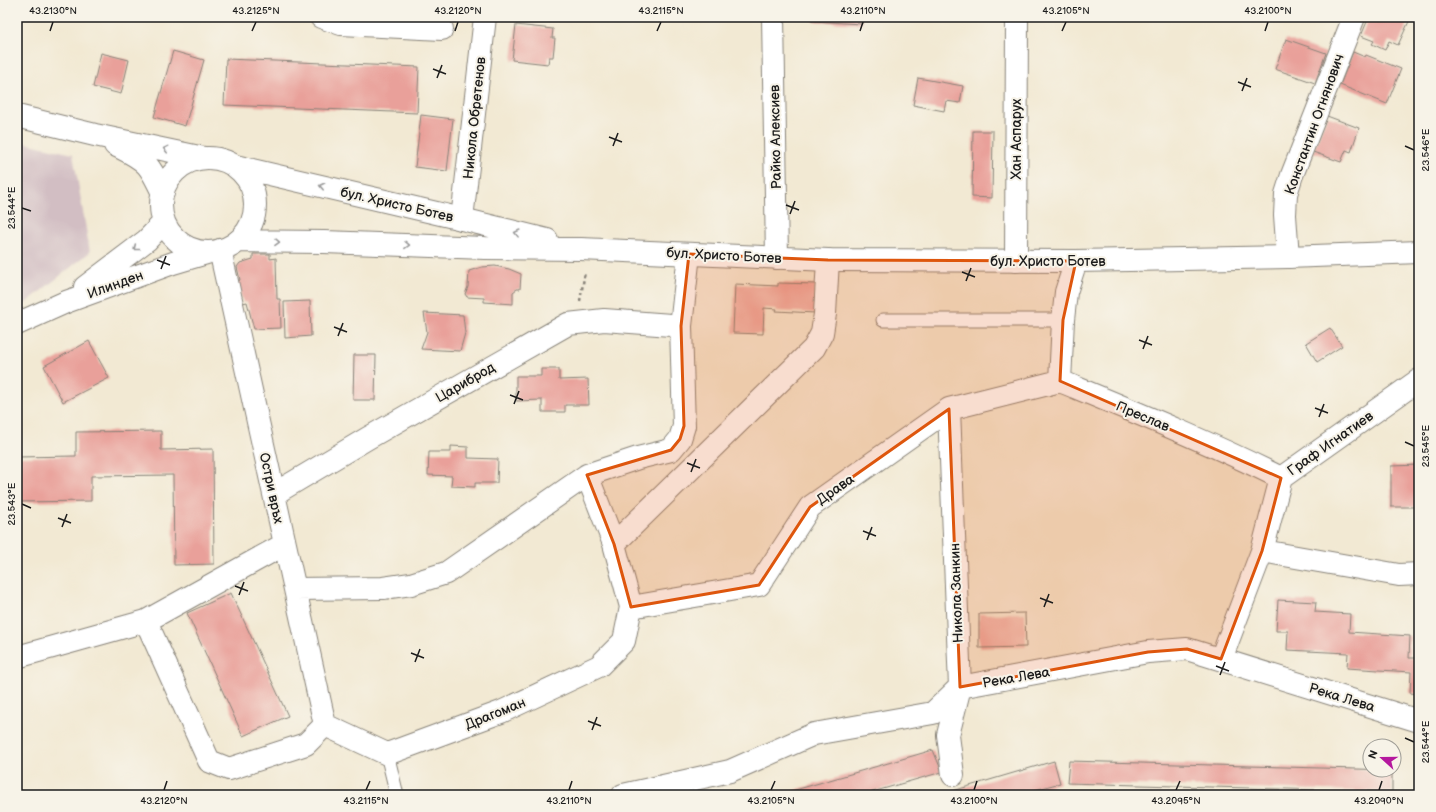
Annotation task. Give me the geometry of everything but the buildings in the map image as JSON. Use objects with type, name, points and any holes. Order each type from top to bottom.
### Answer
[{"type":"street","points":[[321,17],[341,24],[442,29]]},
{"type":"street","name":"Никола Обретенов","points":[[462,219],[485,17]]},
{"type":"street","name":"Райко Алексиев","points":[[773,17],[776,258]]},
{"type":"street","name":"Хан Аспарух","points":[[1016,17],[1016,262]]},
{"type":"street","name":"Константин Огнянович","points":[[1288,257],[1285,215],[1286,194],[1292,175],[1354,17]]},
{"type":"street","points":[[17,116],[95,135],[204,158],[220,159],[235,166],[250,182],[252,189],[255,203],[251,224],[243,236],[223,248],[197,250],[183,244],[172,235],[164,222],[161,208],[163,193],[168,180],[178,169],[190,161],[204,158]]},
{"type":"street","points":[[95,135],[132,153],[147,164],[163,193]]},
{"type":"street","name":"бул. Христо Ботев","points":[[235,166],[585,249]]},
{"type":"street","name":"Илинден","points":[[66,302],[147,240],[164,222]]},
{"type":"street","name":"бул. Христо Ботев","points":[[223,248],[324,242],[485,248],[585,249],[828,260],[1016,262],[1288,257],[1419,252]]},
{"type":"street","name":"Илинден","points":[[17,324],[66,302],[136,276],[223,248]]},
{"type":"street","name":"Остри връх","points":[[223,248],[274,494],[325,725]]},
{"type":"street","points":[[295,589],[383,588],[411,584],[446,573],[587,475],[638,458],[671,450],[680,439],[684,426],[681,326],[689,254]]},
{"type":"street","points":[[614,544],[814,348],[822,333],[825,314],[828,260]]},
{"type":"street","points":[[1060,381],[1066,292],[1076,261]]},
{"type":"street","name":"Цариброд","points":[[274,494],[368,438],[568,324],[604,320],[671,325]]},
{"type":"street","name":"Граф Игнатиев","points":[[1221,659],[1262,550],[1281,478],[1419,380]]},
{"type":"street","name":"Драва","points":[[631,607],[759,585],[810,507],[949,409],[1060,381]]},
{"type":"street","name":"Преслав","points":[[1060,381],[1243,459],[1281,478]]},
{"type":"street","name":"Никола Занкин","points":[[949,409],[960,687],[948,735],[953,775]]},
{"type":"street","points":[[587,475],[614,544],[631,607]]},
{"type":"street","points":[[17,657],[146,621],[285,544]]},
{"type":"street","points":[[1262,550],[1399,574],[1419,574]]},
{"type":"street","name":"Драгоман","points":[[387,754],[501,712],[600,666],[624,641],[631,607]]},
{"type":"street","points":[[146,621],[209,761],[229,769],[306,744],[325,725],[387,754]]},
{"type":"street","name":"Река Лева","points":[[960,687],[1148,652],[1186,649],[1419,721]]},
{"type":"street","points":[[623,795],[730,771],[814,734],[933,713],[960,687]]},
{"type":"lane","points":[[883,320],[1063,320]]},
{"type":"lane","points":[[387,754],[397,795]]},
{"type":"path","points":[[577,323],[585,249]]},
{"type":"highlighted area","points":[[689,254],[828,260],[1076,261],[1063,320],[1060,381],[1281,478],[1262,551],[1221,659],[1187,649],[1148,652],[960,687],[949,409],[810,507],[759,585],[631,607],[614,544],[587,475],[671,450],[680,439],[684,426],[681,326]]},
{"type":"shaded area","points":[[17,141],[73,154],[90,252],[17,310]]}]
